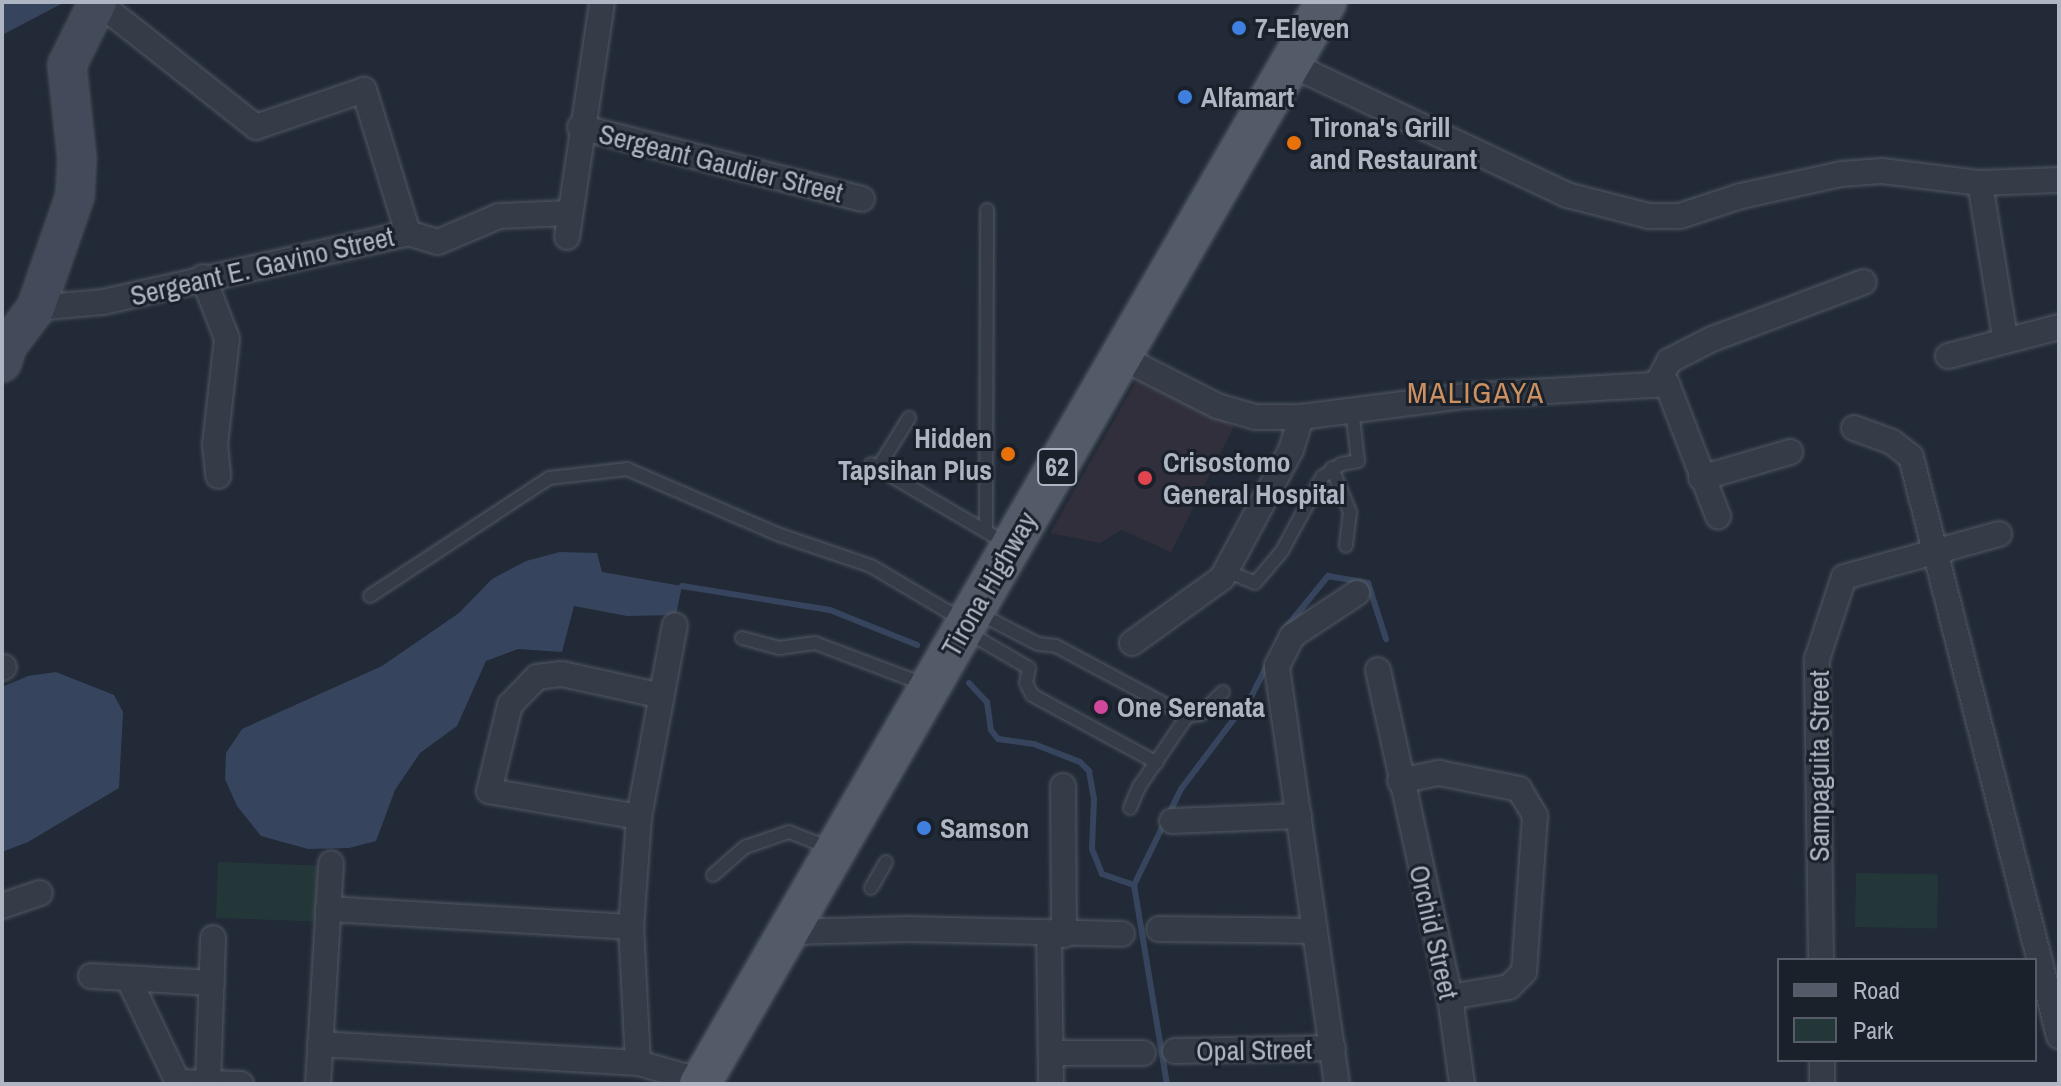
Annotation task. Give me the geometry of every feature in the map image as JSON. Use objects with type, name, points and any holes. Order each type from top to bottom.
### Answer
[{"type":"main road","name":"Tirona Highway","points":[[701,1082],[968,621],[997,540],[1121,357],[1326,2]]},
{"type":"street","name":"Sergeant E. Gavino Street","points":[[36,308],[103,302],[408,233],[364,90],[256,127],[98,2]]},
{"type":"street","points":[[2,363],[8,345],[36,308],[75,196],[77,159],[67,65],[98,2]]},
{"type":"street","name":"Sergeant Gaudier Street","points":[[408,233],[438,242],[499,216],[569,225],[580,127],[602,2]]},
{"type":"street","points":[[1290,64],[1567,195],[1649,216],[1680,216],[1741,196],[1841,174],[1882,171],[1980,183],[2059,180]]},
{"type":"street","name":"Sergeant Gaudier Street","points":[[580,127],[862,199]]},
{"type":"street","points":[[1980,183],[2005,338]]},
{"type":"street","points":[[203,277],[227,339],[215,445],[218,476]]},
{"type":"street","points":[[1658,382],[1669,361],[1712,339],[1864,282]]},
{"type":"street","points":[[1948,356],[2005,338],[2059,327]]},
{"type":"street","points":[[1121,357],[1236,414],[1301,417],[1352,409],[1658,382],[1672,390],[1701,478],[1718,516]]},
{"type":"street","points":[[1132,643],[1215,587],[1291,450],[1301,417]]},
{"type":"street","points":[[1854,428],[1892,442],[1911,457],[1938,552],[2059,1036]]},
{"type":"street","points":[[1701,478],[1790,452]]},
{"type":"street","points":[[1938,552],[1999,534]]},
{"type":"street","name":"Sampaguita Street","points":[[1821,958],[1817,659],[1844,577],[1938,552]]},
{"type":"street","points":[[1337,1084],[1277,666],[1292,636],[1357,593]]},
{"type":"street","points":[[638,1063],[631,927],[639,817],[675,625]]},
{"type":"street","name":"Orchid Street","points":[[1378,670],[1450,997],[1462,1084]]},
{"type":"street","points":[[639,817],[489,791],[510,705],[537,677],[562,674],[662,696]]},
{"type":"street","points":[[1400,781],[1439,773],[1519,789],[1535,816],[1524,972],[1509,987],[1450,997]]},
{"type":"street","points":[[1051,1084],[1063,786]]},
{"type":"street","points":[[1172,821],[1299,816]]},
{"type":"street","points":[[318,1084],[331,863]]},
{"type":"street","points":[[2,906],[40,893]]},
{"type":"street","points":[[328,909],[631,927]]},
{"type":"street","points":[[790,932],[907,929],[1057,935],[1122,934]]},
{"type":"street","points":[[1159,929],[1315,931]]},
{"type":"street","points":[[208,1083],[213,938]]},
{"type":"street","points":[[91,976],[130,982],[212,983]]},
{"type":"street","points":[[130,982],[178,1082],[241,1084]]},
{"type":"street","points":[[320,1044],[638,1063],[701,1082]]},
{"type":"street","name":"Opal Street","points":[[1175,1051],[1333,1048]]},
{"type":"street","points":[[1051,1053],[1143,1053]]},
{"type":"street","points":[[1822,1062],[1822,1084]]},
{"type":"lane","points":[[987,210],[997,540]]},
{"type":"lane","points":[[1226,571],[1255,583],[1282,551],[1322,477],[1332,468],[1359,458],[1352,409]]},
{"type":"lane","points":[[909,418],[875,466],[997,540]]},
{"type":"lane","points":[[1332,468],[1352,522],[1346,546]]},
{"type":"lane","points":[[370,596],[549,478],[627,469],[777,534],[871,566],[968,621],[1029,668]]},
{"type":"lane","points":[[968,621],[1038,644],[1056,646],[1187,716],[1201,714],[1223,692]]},
{"type":"lane","points":[[742,638],[779,648],[815,643],[929,687]]},
{"type":"lane","points":[[1038,644],[1026,683],[1032,695],[1157,763]]},
{"type":"lane","points":[[1130,808],[1187,716]]},
{"type":"lane","points":[[713,875],[745,847],[789,832],[836,851]]},
{"type":"lane","points":[[871,888],[886,862]]},
{"type":"shaded area","name":"Crisostomo General Hospital","points":[[1138,378],[1234,426],[1171,552],[1122,530],[1100,543],[1050,533]]},
{"type":"green space","points":[[218,862],[317,865],[315,921],[216,918]]},
{"type":"green space","points":[[1856,873],[1938,874],[1937,928],[1855,927]]},
{"type":"water","points":[[10,2],[65,2],[2,35],[2,5]]},
{"type":"water","points":[[560,552],[597,553],[602,572],[682,586],[676,615],[627,616],[574,606],[562,652],[518,649],[486,661],[457,726],[420,753],[395,790],[376,841],[349,848],[308,849],[261,836],[237,806],[225,779],[226,753],[242,729],[382,666],[459,613],[492,579],[526,561]]},
{"type":"water","points":[[56,672],[114,695],[123,712],[119,788],[28,842],[2,852],[2,687],[28,676]]},
{"type":"waterway","points":[[1284,630],[1328,576],[1368,583],[1386,639]]},
{"type":"waterway","points":[[682,586],[830,610],[917,645]]},
{"type":"waterway","points":[[969,683],[987,702],[991,730],[998,739],[1034,744],[1080,762],[1089,771],[1094,799],[1092,849],[1102,874],[1134,885],[1181,789],[1252,695],[1269,661]]},
{"type":"waterway","points":[[1134,885],[1167,1084]]},
{"type":"place","name":"7-Eleven","points":[[1239,28]]},
{"type":"place","name":"Alfamart","points":[[1185,97]]},
{"type":"place","name":"Tirona's Grill and Restaurant","points":[[1294,143]]},
{"type":"place","name":"Hidden Tapsihan Plus","points":[[1008,454]]},
{"type":"place","name":"Crisostomo General Hospital","points":[[1145,478]]},
{"type":"place","name":"One Serenata","points":[[1101,707]]},
{"type":"place","name":"Samson","points":[[924,828]]},
{"type":"district","name":"MALIGAYA","points":[[1476,392]]}]
